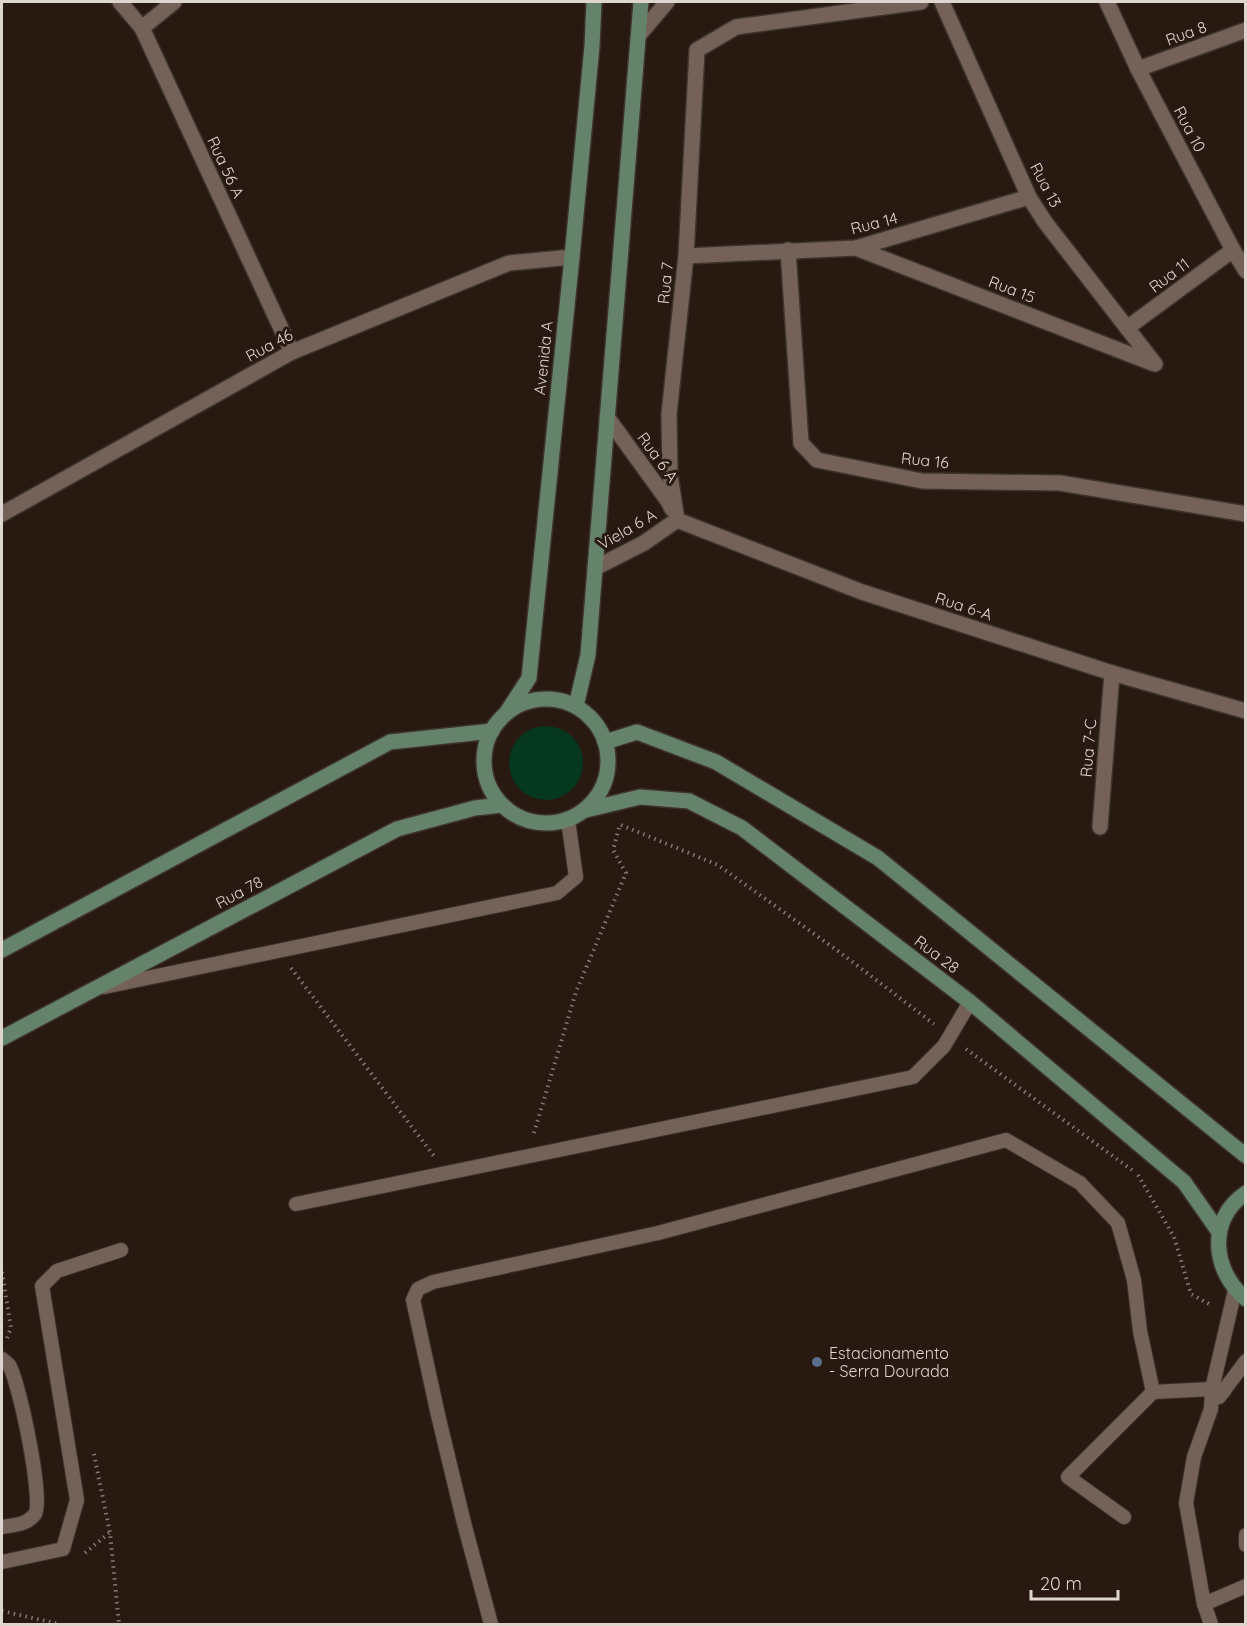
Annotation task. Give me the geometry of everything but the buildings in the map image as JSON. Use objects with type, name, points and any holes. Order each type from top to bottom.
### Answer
[{"type":"main road","name":"Avenida A","points":[[507,712],[529,678],[572,257],[594,2]]},
{"type":"main road","points":[[576,706],[588,655],[641,2]]},
{"type":"main road","points":[[541,699],[560,700],[576,706],[598,727],[605,742],[609,760],[606,779],[598,796],[586,810],[568,820],[551,824],[533,823],[517,816],[502,805],[490,789],[484,770],[485,749],[492,731],[507,712],[524,703],[541,699]]},
{"type":"main road","points":[[2,950],[390,742],[492,731]]},
{"type":"main road","points":[[605,742],[638,732],[716,762],[878,858],[1245,1156]]},
{"type":"main road","name":"Rua 28","points":[[586,810],[640,797],[689,801],[742,828],[970,1002],[1184,1182],[1219,1232]]},
{"type":"main road","name":"Rua 78","points":[[2,1038],[397,829],[475,808],[502,805]]},
{"type":"main road","points":[[1240,1294],[1224,1273],[1218,1253],[1219,1232],[1226,1213],[1245,1193]]},
{"type":"street","name":"Rua 56 A","points":[[120,2],[142,28],[292,352]]},
{"type":"street","points":[[142,28],[174,2]]},
{"type":"street","points":[[639,35],[668,2]]},
{"type":"street","name":"Rua 7","points":[[677,520],[670,475],[669,414],[686,256],[697,50],[736,27],[921,2]]},
{"type":"street","name":"Rua 13","points":[[942,2],[1029,197],[1045,222],[1155,364]]},
{"type":"street","name":"Rua 10","points":[[1107,2],[1138,69],[1245,271]]},
{"type":"street","name":"Rua 8","points":[[1138,69],[1245,30]]},
{"type":"street","name":"Rua 14","points":[[686,256],[856,248],[1029,197]]},
{"type":"street","name":"Rua 15","points":[[856,248],[1155,364]]},
{"type":"street","name":"Rua 16","points":[[788,250],[801,443],[817,460],[922,481],[1060,483],[1245,514]]},
{"type":"street","name":"Rua 11","points":[[1127,328],[1233,250]]},
{"type":"street","name":"Rua 46","points":[[2,514],[292,352],[509,263],[572,257]]},
{"type":"street","name":"Rua 6 A","points":[[607,417],[668,501],[677,520]]},
{"type":"street","name":"Viela 6 A","points":[[595,568],[644,543],[677,520]]},
{"type":"street","name":"Rua 6-A","points":[[677,520],[862,592],[1112,673],[1245,711]]},
{"type":"street","name":"Rua 7-C","points":[[1100,826],[1112,673]]},
{"type":"lane","points":[[93,989],[557,893],[576,877],[568,820]]},
{"type":"lane","points":[[296,1204],[914,1077],[944,1046],[970,1002]]},
{"type":"lane","points":[[491,1624],[466,1533],[413,1300],[418,1289],[433,1282],[658,1233],[1006,1140],[1080,1183],[1118,1223],[1134,1280],[1140,1331],[1153,1392]]},
{"type":"lane","points":[[2,1562],[63,1549],[77,1500],[42,1286],[57,1271],[121,1250]]},
{"type":"lane","points":[[1211,1624],[1204,1604],[1186,1503],[1194,1457],[1218,1390],[1240,1294]]},
{"type":"lane","points":[[2,1359],[8,1364],[20,1403],[32,1457],[38,1501],[36,1512],[27,1522],[2,1527]]},
{"type":"lane","points":[[1124,1517],[1068,1477],[1153,1392],[1218,1390],[1245,1361]]},
{"type":"lane","points":[[1245,1535],[1245,1545]]},
{"type":"lane","points":[[1204,1604],[1245,1586]]},
{"type":"path","points":[[527,1157],[576,992],[626,873],[613,850],[620,824]]},
{"type":"path","points":[[278,951],[447,1173]]},
{"type":"path","points":[[2,1272],[11,1328],[5,1344]]},
{"type":"path","points":[[2,1611],[59,1624]]},
{"type":"green space","points":[[539,726],[553,726],[567,732],[577,742],[583,756],[583,770],[577,784],[567,794],[553,800],[539,800],[525,794],[515,784],[509,770],[509,756],[515,742],[525,732]]},
{"type":"place","name":"Estacionamento - Serra Dourada","points":[[817,1362]]}]
